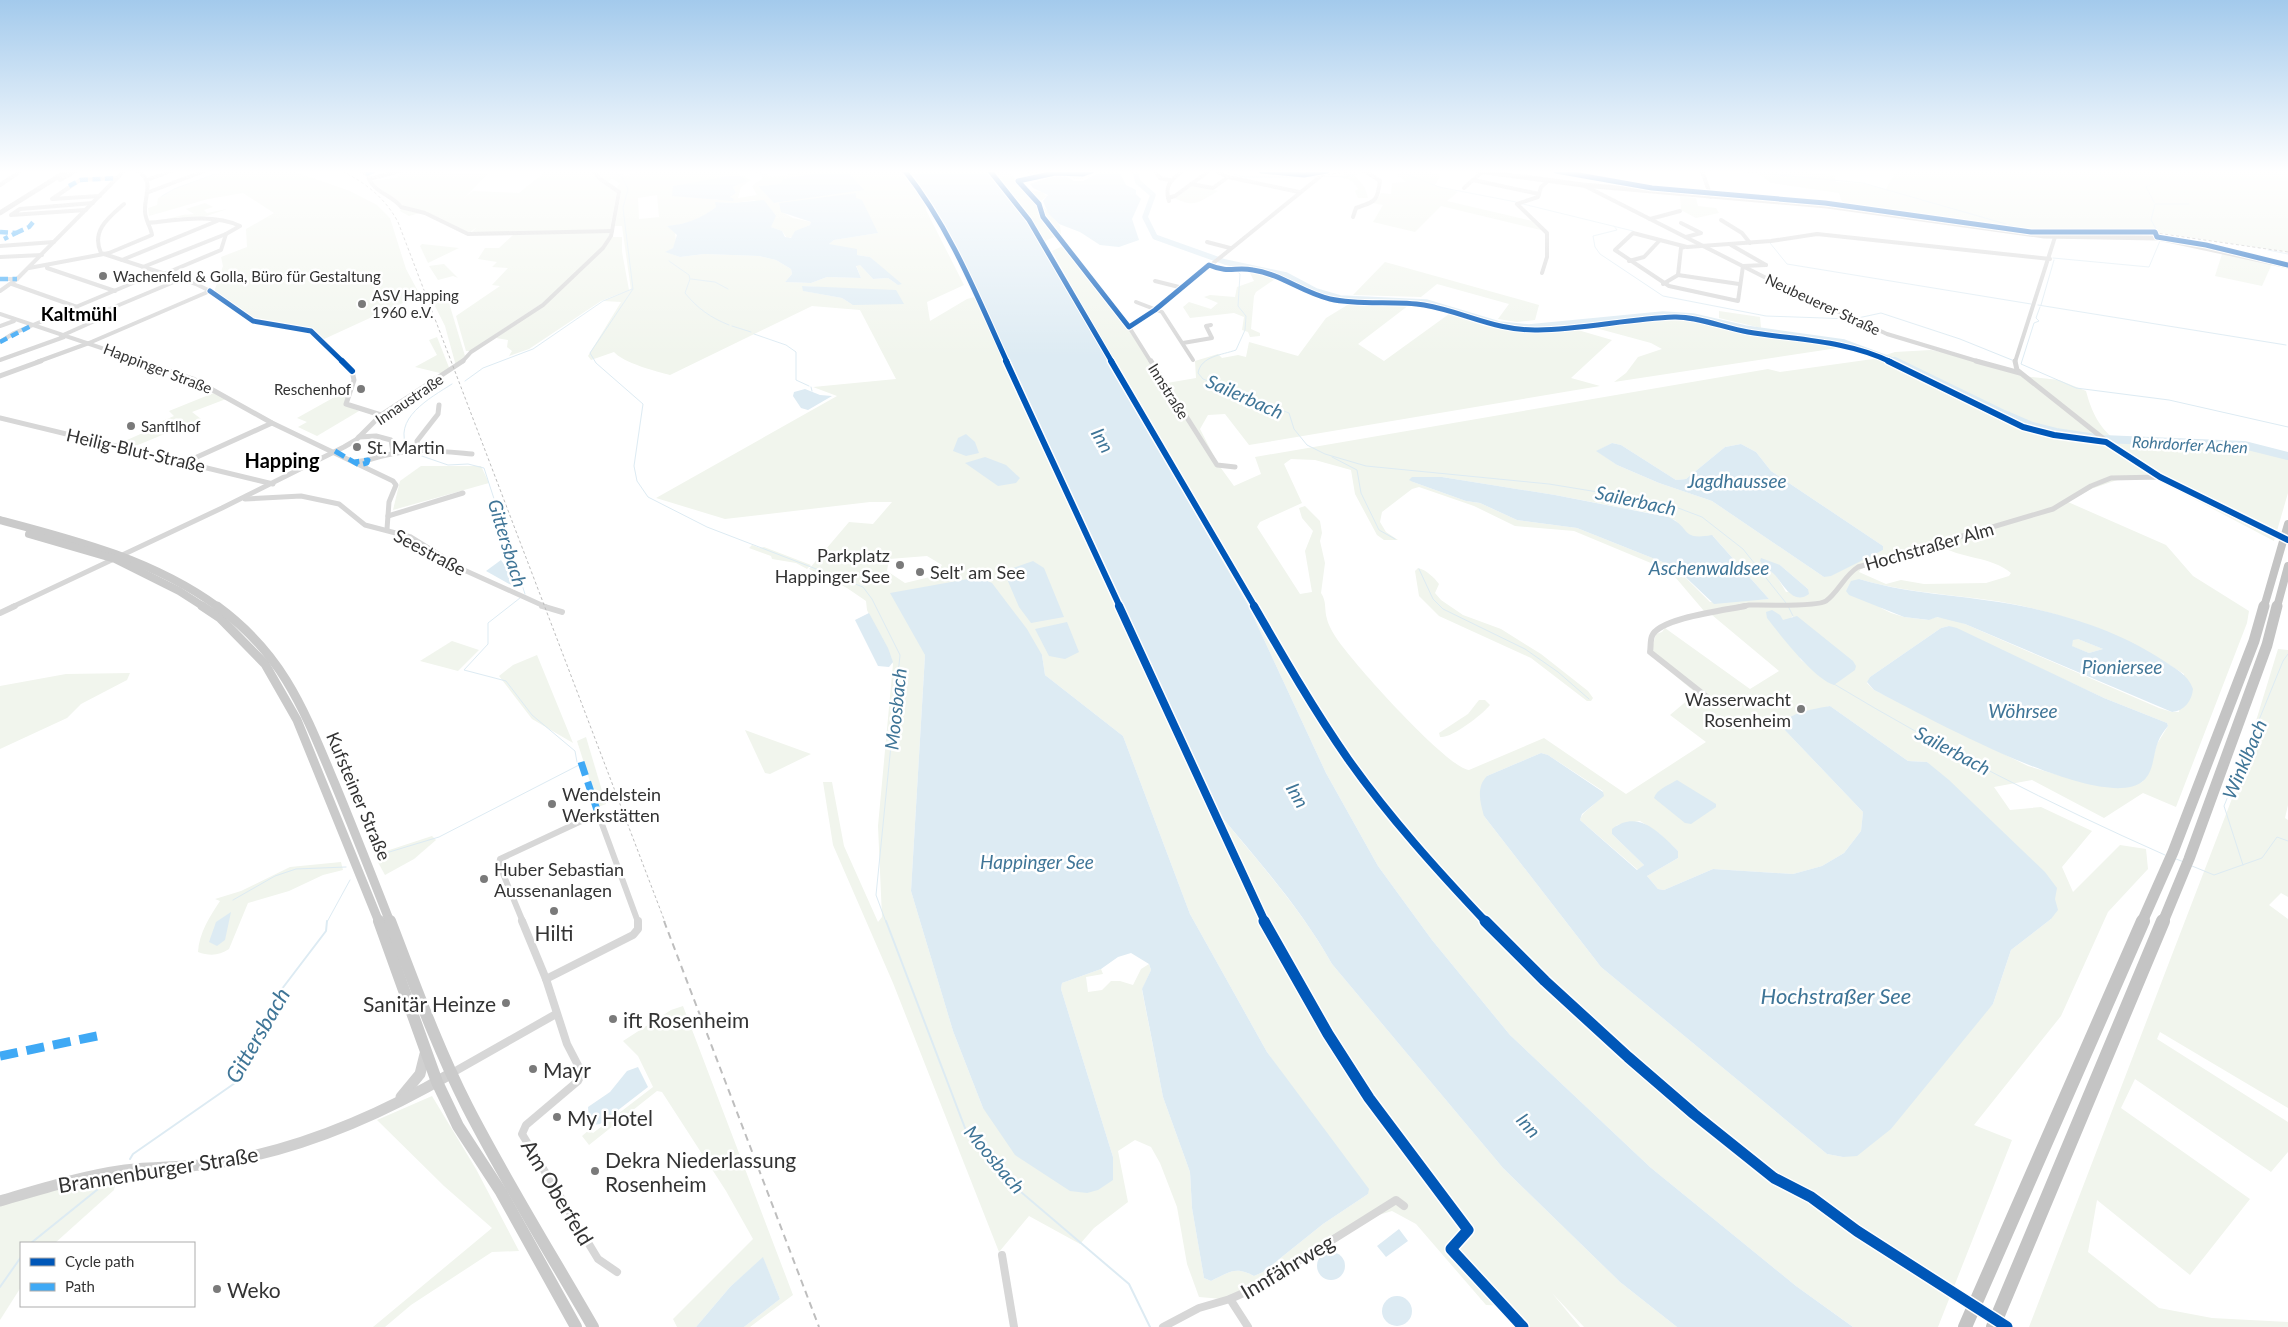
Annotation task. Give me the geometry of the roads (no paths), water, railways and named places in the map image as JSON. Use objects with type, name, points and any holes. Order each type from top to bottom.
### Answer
[{"type":"highway","points":[[1965,1327],[2172,856],[2254,641],[2288,524]]},
{"type":"highway","points":[[1995,1322],[2187,863],[2267,645],[2288,566]]},
{"type":"main road","points":[[2020,233],[2056,237],[2120,236],[2158,238],[2203,246],[2288,266]]},
{"type":"main road","name":"Kufsteiner Straße","points":[[0,520],[119,557],[179,582],[227,615],[259,642],[290,684],[355,831],[452,1073],[498,1162],[592,1327]]},
{"type":"main road","name":"Kufsteiner Straße","points":[[0,525],[119,557],[179,591],[220,618],[265,664],[280,687],[297,720],[388,942],[437,1082],[467,1142],[488,1172],[523,1230],[576,1327]]},
{"type":"main road","points":[[396,1102],[424,1068],[426,1047]]},
{"type":"main road","name":"Brannenburger Straße","points":[[0,1201],[102,1174],[143,1168],[200,1165],[233,1160],[288,1146],[396,1102],[452,1073]]},
{"type":"street","points":[[0,291],[12,284],[63,233]]},
{"type":"street","points":[[0,376],[89,343],[210,291],[181,279],[102,253],[96,243],[98,233]]},
{"type":"street","points":[[29,268],[102,253],[145,239],[151,233]]},
{"type":"street","points":[[122,260],[192,233]]},
{"type":"street","points":[[466,233],[520,233]]},
{"type":"street","name":"Innaustraße","points":[[0,613],[336,452],[359,437],[381,415],[460,365],[471,352],[543,305],[603,248],[611,238],[612,233]]},
{"type":"street","name":"Innstraße","points":[[1235,467],[1217,466],[1130,327],[1156,310],[1249,233]]},
{"type":"street","points":[[1542,273],[1547,257],[1547,233]]},
{"type":"street","points":[[1730,244],[1766,265],[1743,266],[1738,301],[1663,284],[1615,250],[1633,233],[1684,246],[1750,243],[1817,234],[2050,259]]},
{"type":"street","name":"Neubeuerer Straße","points":[[1678,233],[1743,266],[1906,342],[2020,373]]},
{"type":"street","points":[[1686,237],[1702,233]]},
{"type":"street","points":[[1742,233],[1750,243]]},
{"type":"street","points":[[143,267],[226,234]]},
{"type":"street","points":[[0,342],[11,337],[14,332],[220,250],[223,248],[226,234]]},
{"type":"street","points":[[2056,237],[2015,360],[2015,366],[2020,373],[2105,441],[2160,477],[2288,540]]},
{"type":"street","points":[[1629,261],[1644,257],[1660,240]]},
{"type":"street","points":[[0,246],[54,242]]},
{"type":"street","points":[[1207,242],[1230,248]]},
{"type":"street","points":[[1678,275],[1681,248],[1684,246]]},
{"type":"street","points":[[0,257],[42,254]]},
{"type":"street","points":[[47,265],[47,268],[114,291]]},
{"type":"street","points":[[1663,284],[1678,275],[1739,284]]},
{"type":"street","points":[[0,279],[16,279]]},
{"type":"street","points":[[0,360],[62,336],[99,319],[100,313],[181,279]]},
{"type":"street","points":[[1155,281],[1183,288]]},
{"type":"street","points":[[12,284],[77,307]]},
{"type":"street","points":[[1136,302],[1162,312],[1193,360]]},
{"type":"street","name":"Happinger Straße","points":[[0,314],[14,321],[89,343],[205,384],[272,423],[336,452],[393,481],[396,485],[388,502],[388,516]]},
{"type":"street","points":[[0,326],[14,321]]},
{"type":"street","points":[[1183,343],[1212,338],[1206,326],[1211,325]]},
{"type":"street","points":[[352,371],[355,376],[354,382],[346,398],[346,404],[381,415]]},
{"type":"street","points":[[418,449],[417,441],[438,414],[439,405]]},
{"type":"street","name":"Heilig-Blut-Straße","points":[[0,418],[272,484]]},
{"type":"street","points":[[186,462],[272,423]]},
{"type":"street","points":[[359,437],[387,437],[391,440],[394,452]]},
{"type":"street","points":[[355,462],[394,452],[418,449],[472,454]]},
{"type":"street","points":[[361,465],[368,460]]},
{"type":"street","name":"Hochstraßer Alm","points":[[1707,697],[1652,655],[1649,650],[1652,635],[1665,625],[1710,612],[1749,605],[1816,605],[1827,601],[1847,574],[1858,567],[2053,509],[2101,482],[2118,477],[2160,477]]},
{"type":"street","points":[[387,529],[388,516],[463,493]]},
{"type":"street","name":"Seestraße","points":[[240,499],[302,496],[339,504],[365,525],[387,529],[410,537],[464,570],[521,597],[562,612]]},
{"type":"street","name":"Am Oberfeld","points":[[545,978],[633,935],[638,929],[638,922],[599,816],[582,821],[500,859],[499,864],[545,978],[567,1044],[582,1073],[578,1081],[526,1124],[522,1134],[598,1259],[617,1272]]},
{"type":"street","points":[[452,1073],[556,1014]]},
{"type":"street","name":"Innfährweg","points":[[1163,1327],[1199,1308],[1230,1299],[1286,1270],[1368,1215],[1396,1200],[1404,1206]]},
{"type":"street","points":[[1002,1256],[1014,1327]]},
{"type":"street","points":[[1230,1299],[1248,1327]]},
{"type":"water","points":[[675,233],[783,233],[785,237],[791,238],[794,233],[878,233],[834,240],[829,244],[857,249],[857,255],[870,257],[902,284],[898,285],[888,278],[873,279],[860,265],[856,266],[861,278],[827,277],[811,283],[785,282],[792,274],[791,269],[776,260],[759,256],[704,254],[680,257],[665,252],[673,248],[677,235]]},
{"type":"water","name":"Inn","points":[[949,233],[1034,233],[1248,605],[1326,773],[1378,866],[1432,940],[1510,1035],[1650,1167],[1796,1286],[1853,1327],[1677,1327],[1620,1282],[1503,1168],[1332,964],[1294,906],[1221,816]]},
{"type":"water","points":[[1081,233],[1137,233],[1139,240],[1119,247],[1100,245]]},
{"type":"water","points":[[802,286],[896,290],[904,304],[853,305],[842,298],[803,291]]},
{"type":"water","points":[[805,389],[820,395],[832,396],[808,410],[801,408],[793,396],[794,392]]},
{"type":"water","points":[[966,434],[975,442],[979,453],[966,456],[953,451],[958,438]]},
{"type":"water","name":"Jagdhaussee","points":[[1612,443],[1621,445],[1676,480],[1686,479],[1725,447],[1741,444],[1756,452],[1771,471],[1883,546],[1883,550],[1831,576],[1824,577],[1712,501],[1659,483],[1617,465],[1596,451]]},
{"type":"water","points":[[985,457],[1006,465],[1020,478],[1016,483],[998,486],[965,463]]},
{"type":"water","name":"Aschenwaldsee","points":[[1412,477],[1442,477],[1555,495],[1668,517],[1690,535],[1712,535],[1769,599],[1714,604],[1675,567],[1577,528],[1517,520],[1480,503],[1466,501],[1413,482],[1409,480]]},
{"type":"water","points":[[1761,558],[1780,565],[1808,589],[1809,594],[1803,597],[1793,596],[1760,561]]},
{"type":"water","points":[[501,560],[514,579],[511,585],[486,571]]},
{"type":"water","points":[[1033,561],[1044,568],[1064,617],[1031,623],[1019,607],[1007,579],[1013,568]]},
{"type":"water","name":"Happinger See","points":[[979,577],[992,583],[1027,629],[1042,655],[1045,675],[1123,736],[1190,914],[1267,1052],[1369,1189],[1368,1194],[1323,1224],[1263,1272],[1254,1276],[1242,1271],[1232,1271],[1211,1281],[1204,1278],[1192,1208],[1190,1172],[1163,1097],[1142,989],[1151,970],[1149,964],[1131,953],[1118,957],[1101,969],[1062,983],[1061,989],[1113,1157],[1113,1180],[1098,1190],[1087,1193],[1070,1191],[1015,1155],[983,1108],[953,1031],[911,891],[925,655],[890,593]]},
{"type":"water","name":"Pioniersee","points":[[1859,579],[1901,589],[1988,600],[2048,612],[2082,622],[2131,642],[2176,668],[2191,684],[2193,689],[2191,698],[2187,705],[2180,710],[2172,712],[1965,624],[1937,617],[1929,620],[1904,617],[1849,595],[1846,591],[1851,581]],"holes":[[[2078,639],[2103,649],[2089,653],[2072,646],[2073,640]]]},
{"type":"water","points":[[1772,610],[1780,615],[1783,620],[1797,616],[1853,661],[1856,666],[1855,670],[1834,685],[1817,675],[1798,656],[1767,618],[1766,612]]},
{"type":"water","points":[[869,613],[888,648],[893,662],[889,667],[878,666],[855,620]]},
{"type":"water","points":[[1067,622],[1079,652],[1065,659],[1049,656],[1035,629]]},
{"type":"water","name":"Wöhrsee","points":[[1949,626],[1957,628],[2104,698],[2167,723],[2168,726],[2156,747],[2147,777],[2143,781],[2121,788],[2090,785],[2051,773],[1968,738],[1874,690],[1867,682],[1870,677],[1941,628]]},
{"type":"water","name":"Hochstraßer See","points":[[1830,706],[1908,761],[1927,762],[1949,780],[2045,872],[2057,888],[2055,899],[2058,910],[2051,919],[2011,950],[1993,1004],[1891,1129],[1857,1156],[1843,1157],[1827,1154],[1601,967],[1484,816],[1480,795],[1481,785],[1487,776],[1541,753],[1548,755],[1603,792],[1604,796],[1582,814],[1580,820],[1637,870],[1644,865],[1612,834],[1612,829],[1622,823],[1631,821],[1648,825],[1678,851],[1678,858],[1647,876],[1658,889],[1664,890],[1713,869],[1793,874],[1822,866],[1844,853],[1861,831],[1863,812],[1780,725],[1796,714]]},
{"type":"water","points":[[1677,780],[1716,804],[1716,807],[1691,824],[1685,823],[1654,798],[1660,790]]},
{"type":"water","points":[[231,912],[225,940],[217,946],[209,942],[216,922]]},
{"type":"water","points":[[638,1067],[648,1087],[600,1124],[593,1125],[589,1121],[588,1107],[610,1092],[627,1071]]},
{"type":"water","points":[[1399,1229],[1408,1241],[1386,1257],[1377,1246]]},
{"type":"water","points":[[1331,1252],[1341,1256],[1345,1266],[1341,1276],[1331,1280],[1321,1276],[1317,1266],[1321,1256]]},
{"type":"water","points":[[763,1257],[780,1299],[744,1327],[696,1327],[730,1287]]},
{"type":"water","points":[[1397,1296],[1407,1301],[1412,1311],[1407,1321],[1397,1326],[1387,1321],[1382,1311],[1387,1301]]},
{"type":"waterway","name":"Moosbach","points":[[626,233],[633,289],[590,353],[596,363],[643,404],[634,466],[637,481],[648,497],[707,527],[863,587],[872,599],[900,655],[876,895],[886,922]]},
{"type":"waterway","name":"Rohrdorfer Achen","points":[[1153,233],[1155,237],[1225,262],[1286,275],[1316,291],[1340,298],[1426,302],[1499,324],[1529,327],[1663,314],[1693,316],[1745,328],[1844,342],[1898,362]]},
{"type":"waterway","points":[[1605,233],[1593,236],[1595,247],[1600,254],[1663,296],[1766,316],[1852,319]]},
{"type":"waterway","points":[[2053,258],[2149,267],[2160,241]]},
{"type":"waterway","points":[[1770,243],[1787,264],[2031,304]]},
{"type":"waterway","points":[[2218,247],[2224,246]]},
{"type":"waterway","points":[[2268,250],[2288,254]]},
{"type":"waterway","points":[[2041,305],[2054,260]]},
{"type":"waterway","points":[[669,261],[689,275],[690,279],[685,293],[694,303],[716,319],[729,325]]},
{"type":"waterway","name":"Sailerbach","points":[[1228,263],[1240,274],[1238,306],[1246,316],[1245,330],[1236,350],[1219,355],[1203,363],[1198,373],[1203,379],[1289,413],[1294,429],[1307,445],[1325,454],[1366,466],[1549,484],[1665,503],[1702,517],[1743,549],[1786,603]]},
{"type":"waterway","points":[[691,279],[715,282],[728,289]]},
{"type":"waterway","name":"Gittersbach","points":[[465,381],[483,368],[533,349],[603,301],[632,289]]},
{"type":"waterway","points":[[2038,305],[2286,345]]},
{"type":"waterway","points":[[2040,307],[2036,318],[2039,321],[2034,323],[2021,364],[2076,388],[2169,400],[2288,427]]},
{"type":"waterway","points":[[1858,318],[1881,313],[1960,339],[2012,360]]},
{"type":"waterway","points":[[732,326],[751,332]]},
{"type":"waterway","points":[[754,334],[786,345],[796,352],[796,380],[809,386]]},
{"type":"waterway","name":"Rohrdorfer Achen","points":[[1895,361],[2004,414],[2032,426],[2056,432],[2103,439],[2244,445],[2288,456]]},
{"type":"waterway","name":"Gittersbach","points":[[408,449],[404,438],[405,428],[415,410],[452,384]]},
{"type":"waterway","points":[[811,387],[812,391]]},
{"type":"waterway","name":"Gittersbach","points":[[413,453],[448,465],[468,464],[484,468],[525,594]]},
{"type":"waterway","points":[[1332,457],[1357,470],[1361,493],[1379,530],[1395,539]]},
{"type":"waterway","points":[[1419,569],[1433,599],[1443,609],[1525,649],[1558,672],[1589,699]]},
{"type":"waterway","name":"Gittersbach","points":[[520,598],[488,623],[488,644],[464,670],[506,681],[532,715],[575,751],[577,762]]},
{"type":"waterway","name":"Sailerbach","points":[[1788,606],[1793,616]]},
{"type":"waterway","name":"Winklbach","points":[[2243,865],[2224,806],[2283,661],[2288,654]]},
{"type":"waterway","name":"Sailerbach","points":[[1834,684],[1915,731],[1997,775],[2165,855]]},
{"type":"waterway","name":"Gittersbach","points":[[376,856],[439,837],[579,765]]},
{"type":"waterway","name":"Sailerbach","points":[[2243,865],[2262,858],[2277,837],[2288,841]]},
{"type":"waterway","name":"Sailerbach","points":[[2176,859],[2184,862]]},
{"type":"waterway","name":"Sailerbach","points":[[2192,866],[2214,875],[2243,865]]},
{"type":"waterway","points":[[233,900],[275,876],[296,869],[346,867]]},
{"type":"waterway","name":"Gittersbach","points":[[327,922],[350,880]]},
{"type":"waterway","name":"Gittersbach","points":[[130,1159],[133,1154],[235,1083],[259,1036],[272,1002],[326,931],[327,921]]},
{"type":"waterway","name":"Moosbach","points":[[886,921],[965,1128],[1008,1181],[1129,1284],[1150,1327]]},
{"type":"waterway","name":"Gittersbach","points":[[32,1242],[108,1181]]},
{"type":"waterway","name":"Gittersbach","points":[[0,1287],[20,1258]]},
{"type":"railway","points":[[402,233],[665,922]]},
{"type":"railway","points":[[2030,233],[2156,233],[2288,252]]},
{"type":"railway","points":[[664,921],[819,1327]]},
{"type":"place","name":"Wachenfeld & Golla, Büro für Gestaltung","points":[[103,276]]},
{"type":"place","name":"ASV Happing 1960 e.V.","points":[[362,304]]},
{"type":"place","name":"Reschenhof","points":[[361,389]]},
{"type":"place","name":"Sanftlhof","points":[[131,426]]},
{"type":"place","name":"St. Martin","points":[[357,447]]},
{"type":"place","name":"Parkplatz Happinger See","points":[[900,565]]},
{"type":"place","name":"Selt' am See","points":[[920,572]]},
{"type":"place","name":"Wasserwacht Rosenheim","points":[[1801,709]]},
{"type":"place","name":"Wendelstein Werkstätten","points":[[552,804]]},
{"type":"place","name":"Huber Sebastian Aussenanlagen","points":[[484,879]]},
{"type":"place","name":"Hilti","points":[[554,911]]},
{"type":"place","name":"Sanitär Heinze","points":[[506,1003]]},
{"type":"place","name":"ift Rosenheim","points":[[613,1019]]},
{"type":"place","name":"Mayr","points":[[533,1069]]},
{"type":"place","name":"My Hotel","points":[[557,1117]]},
{"type":"place","name":"Dekra Niederlassung Rosenheim","points":[[595,1171]]},
{"type":"place","name":"Weko","points":[[217,1289]]},
{"type":"district","name":"Kaltmühl","points":[[79,313]]},
{"type":"district","name":"Happing","points":[[282,460]]}]
